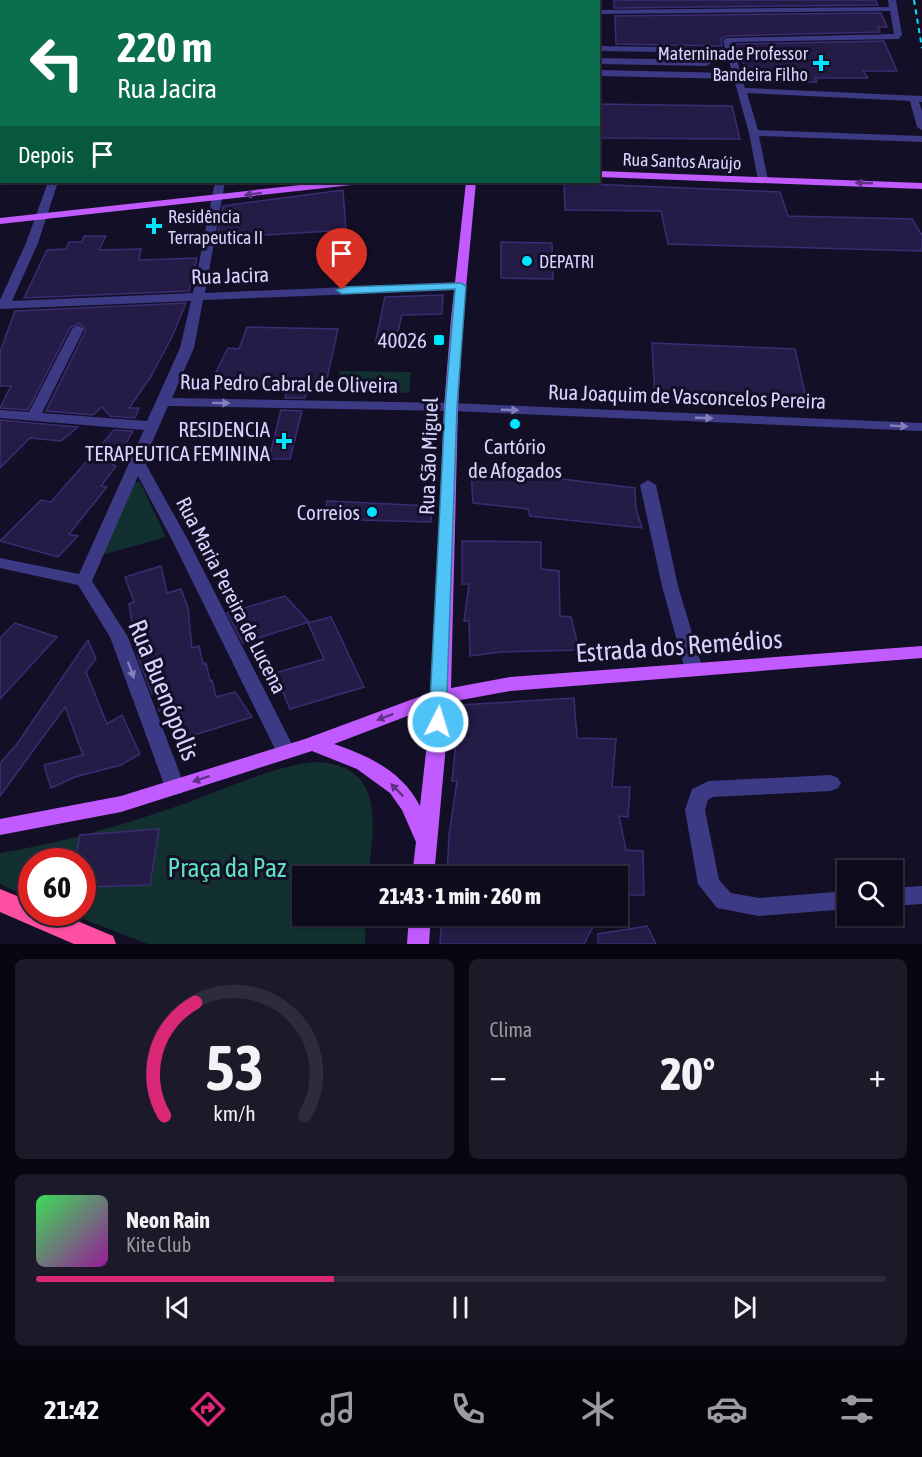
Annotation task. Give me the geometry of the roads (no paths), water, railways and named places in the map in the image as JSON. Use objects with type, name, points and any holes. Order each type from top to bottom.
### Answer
[{"type":"highway","points":[[0,900],[103,944]]},
{"type":"main road","name":"Rua Santos Araújo","points":[[600,174],[922,186]]},
{"type":"main road","points":[[0,221],[344,183]]},
{"type":"main road","name":"Rua São Miguel","points":[[424,866],[441,697],[451,407],[471,183]]},
{"type":"main road","name":"Estrada dos Remédios","points":[[441,697],[510,684],[922,652]]},
{"type":"main road","points":[[0,827],[121,804],[312,744],[441,697]]},
{"type":"main road","points":[[312,744],[364,763],[382,775],[405,798],[426,841]]},
{"type":"main road","points":[[418,944],[419,926]]},
{"type":"street","points":[[600,12],[893,4],[898,35],[727,39],[728,51],[754,134],[763,180]]},
{"type":"street","points":[[600,48],[728,51]]},
{"type":"street","points":[[703,50],[710,75]]},
{"type":"street","points":[[600,61],[707,63]]},
{"type":"street","points":[[600,73],[737,76]]},
{"type":"street","points":[[741,90],[918,99],[922,127]]},
{"type":"street","points":[[754,134],[922,139]]},
{"type":"street","points":[[2,305],[41,218],[53,183]]},
{"type":"street","points":[[0,563],[84,582],[186,348],[199,296],[220,183]]},
{"type":"street","name":"Rua Jacira","points":[[2,305],[461,286]]},
{"type":"street","points":[[34,416],[78,329]]},
{"type":"street","name":"Rua Pedro Cabral de Oliveira","points":[[163,402],[451,407]]},
{"type":"street","name":"Rua Joaquim de Vasconcelos Pereira","points":[[451,407],[922,427]]},
{"type":"street","points":[[0,414],[152,426]]},
{"type":"street","name":"Rua Maria Pereira de Lucena","points":[[136,459],[180,540],[286,752]]},
{"type":"street","points":[[648,485],[670,586],[694,670]]},
{"type":"street","name":"Rua Buenópolis","points":[[84,582],[119,637],[175,787]]},
{"type":"street","points":[[831,783],[709,789],[699,795],[695,810],[709,884],[725,901],[759,907],[837,901]]},
{"type":"street","points":[[903,896],[922,895]]},
{"type":"railway","points":[[914,0],[922,48]]},
{"type":"place","name":"Materninade Professor Bandeira Filho","points":[[821,63]]},
{"type":"place","name":"Residência Terrapeutica II","points":[[154,226]]},
{"type":"place","name":"DEPATRI","points":[[527,261]]},
{"type":"place","name":"40026","points":[[439,340]]},
{"type":"place","name":"Cartório de Afogados","points":[[515,424]]},
{"type":"place","name":"RESIDENCIA TERAPEUTICA FEMININA","points":[[284,441]]},
{"type":"place","name":"Correios","points":[[372,512]]},
{"type":"park label","name":"Praça da Paz","points":[[227,868]]}]
